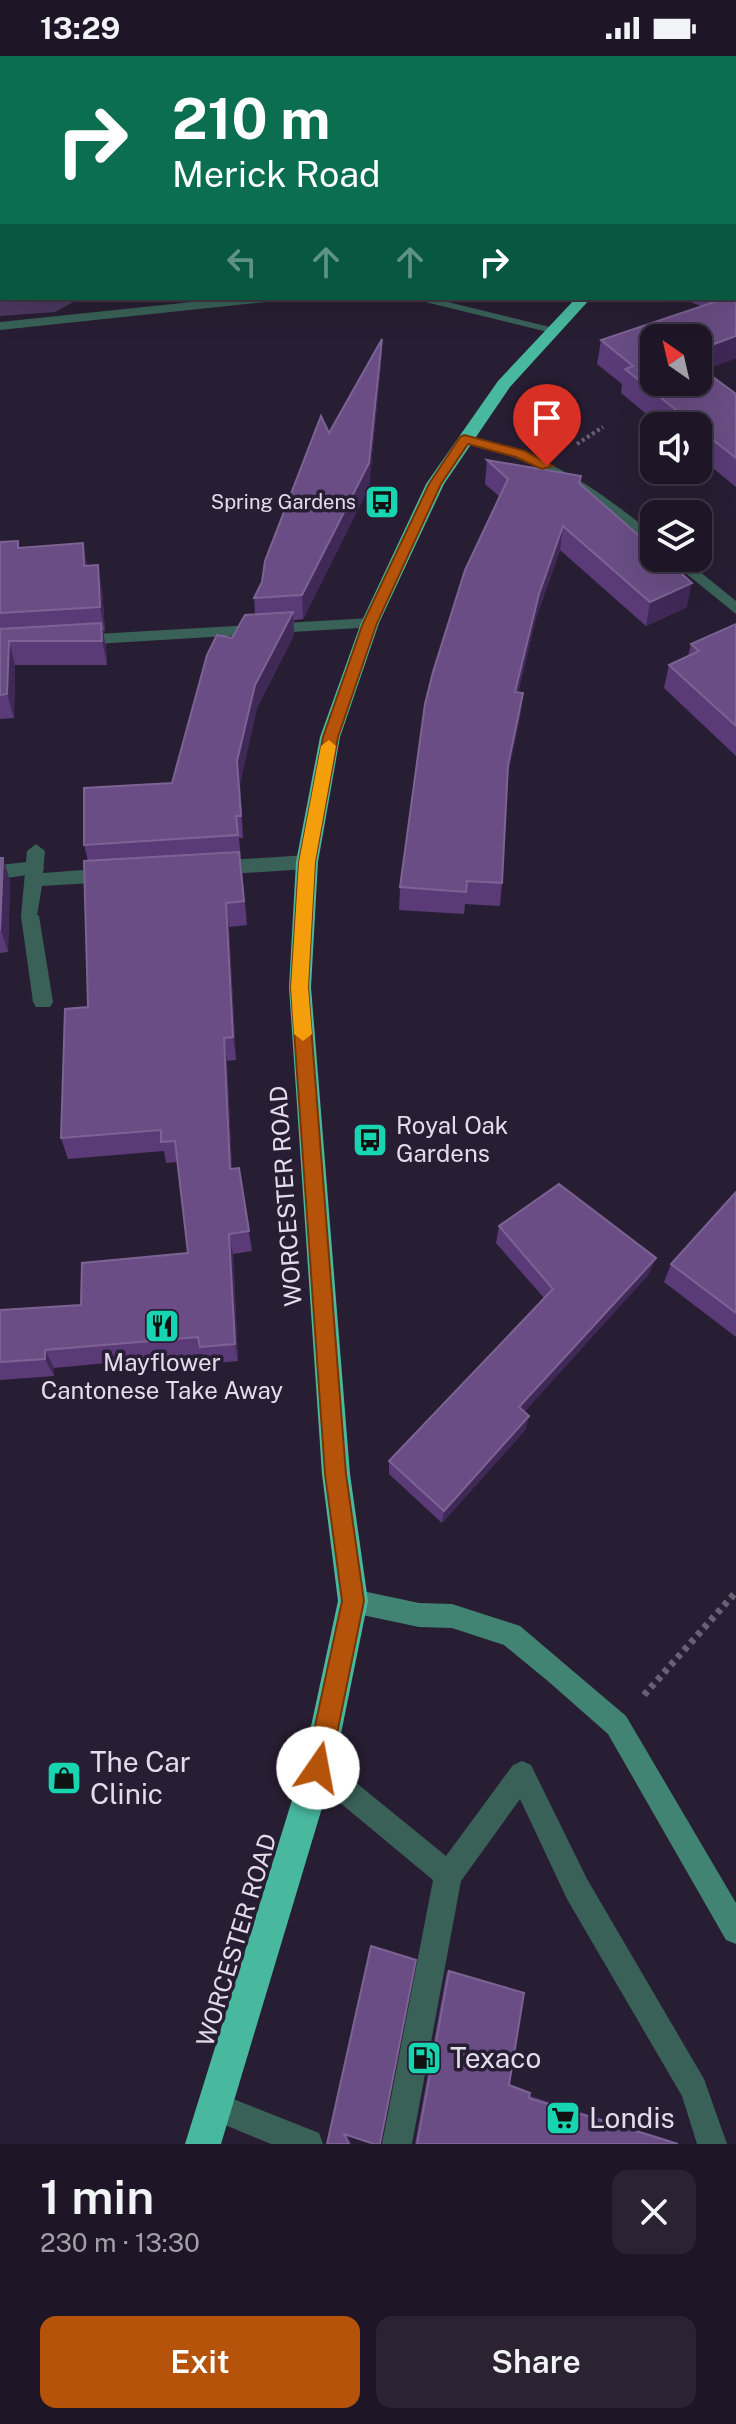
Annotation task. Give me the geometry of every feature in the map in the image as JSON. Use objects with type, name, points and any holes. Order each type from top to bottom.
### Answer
[{"type":"highway","name":"WORCESTER ROAD","points":[[203,2144],[318,1768],[353,1601],[336,1474],[300,987],[307,862],[330,737],[370,623],[414,524],[464,439],[504,384],[582,300]]},
{"type":"street","points":[[109,300],[111,316]]},
{"type":"street","points":[[0,326],[249,300]]},
{"type":"street","points":[[424,300],[552,329]]},
{"type":"street","points":[[464,439],[521,454],[547,466],[607,504],[640,531]]},
{"type":"street","points":[[691,572],[736,609]]},
{"type":"street","points":[[62,641],[370,623]]},
{"type":"street","points":[[201,869],[307,862]]},
{"type":"street","points":[[0,872],[35,867],[125,874]]},
{"type":"street","points":[[35,867],[30,916],[43,1002]]},
{"type":"street","points":[[353,1601],[419,1615],[452,1616],[511,1635],[617,1725],[736,1930]]},
{"type":"street","points":[[318,1768],[448,1875]]},
{"type":"street","points":[[397,2144],[448,1875],[522,1774],[577,1889],[694,2089],[712,2144]]},
{"type":"street","points":[[213,2106],[308,2144]]},
{"type":"path","points":[[617,1725],[736,1592]]},
{"type":"shaded area","points":[[0,300],[77,300],[55,312],[0,316]]},
{"type":"building","points":[[720,300],[736,300],[736,336],[712,345],[712,324],[649,324]]},
{"type":"building","points":[[640,327],[640,381],[625,369],[633,366],[601,340]]},
{"type":"building","points":[[382,339],[369,463],[302,595],[254,598],[262,582],[265,561],[321,416],[329,433]]},
{"type":"building","points":[[712,376],[736,394],[736,458],[712,439],[712,412],[679,412],[659,396],[712,396]]},
{"type":"building","points":[[487,460],[581,476],[579,483],[640,537],[640,572],[680,572],[692,583],[650,602],[563,526],[539,594],[515,692],[523,693],[508,765],[502,883],[467,881],[466,892],[400,887],[425,704],[433,672],[465,570],[508,479]]},
{"type":"building","points":[[18,541],[18,548],[83,543],[84,566],[98,565],[100,607],[0,613],[0,542]]},
{"type":"building","points":[[293,612],[255,685],[237,761],[241,816],[236,816],[238,835],[84,845],[84,788],[172,783],[207,655],[217,635],[232,638],[245,615]]},
{"type":"building","points":[[101,623],[102,641],[9,641],[7,694],[0,695],[0,629]]},
{"type":"building","points":[[736,624],[736,726],[669,665],[699,651],[691,644]]},
{"type":"building","points":[[239,852],[244,901],[226,903],[233,1037],[224,1038],[230,1169],[239,1168],[249,1231],[229,1234],[235,1344],[200,1347],[198,1337],[45,1350],[45,1359],[0,1362],[0,1310],[81,1305],[82,1263],[188,1253],[175,1141],[161,1142],[161,1130],[61,1138],[65,1009],[88,1007],[84,861]]},
{"type":"building","points":[[0,858],[3,858],[0,930]]},
{"type":"building","points":[[559,1184],[656,1258],[519,1407],[529,1416],[444,1511],[389,1461],[553,1289],[499,1226]]},
{"type":"building","points":[[736,1192],[736,1313],[671,1264]]},
{"type":"building","points":[[371,1946],[416,1960],[380,2144],[344,2134],[349,2144],[327,2144]]},
{"type":"building","points":[[449,1971],[524,1993],[509,2085],[530,2093],[529,2098],[678,2144],[417,2144]]},
{"type":"slow traffic","points":[[303,1034],[300,987],[307,862],[329,746]]},
{"type":"place","name":"Spring Gardens","points":[[382,502]]},
{"type":"place","name":"Royal Oak Gardens","points":[[370,1140]]},
{"type":"place","name":"Mayflower Cantonese Take Away","points":[[162,1326]]},
{"type":"place","name":"The Car Clinic","points":[[64,1778]]},
{"type":"place","name":"Texaco","points":[[424,2058]]},
{"type":"place","name":"Londis","points":[[563,2118]]},
{"type":"route","points":[[318,1768],[353,1601],[336,1474],[300,987],[307,862],[330,737],[370,623],[435,484],[464,439],[521,454],[547,466]]}]
